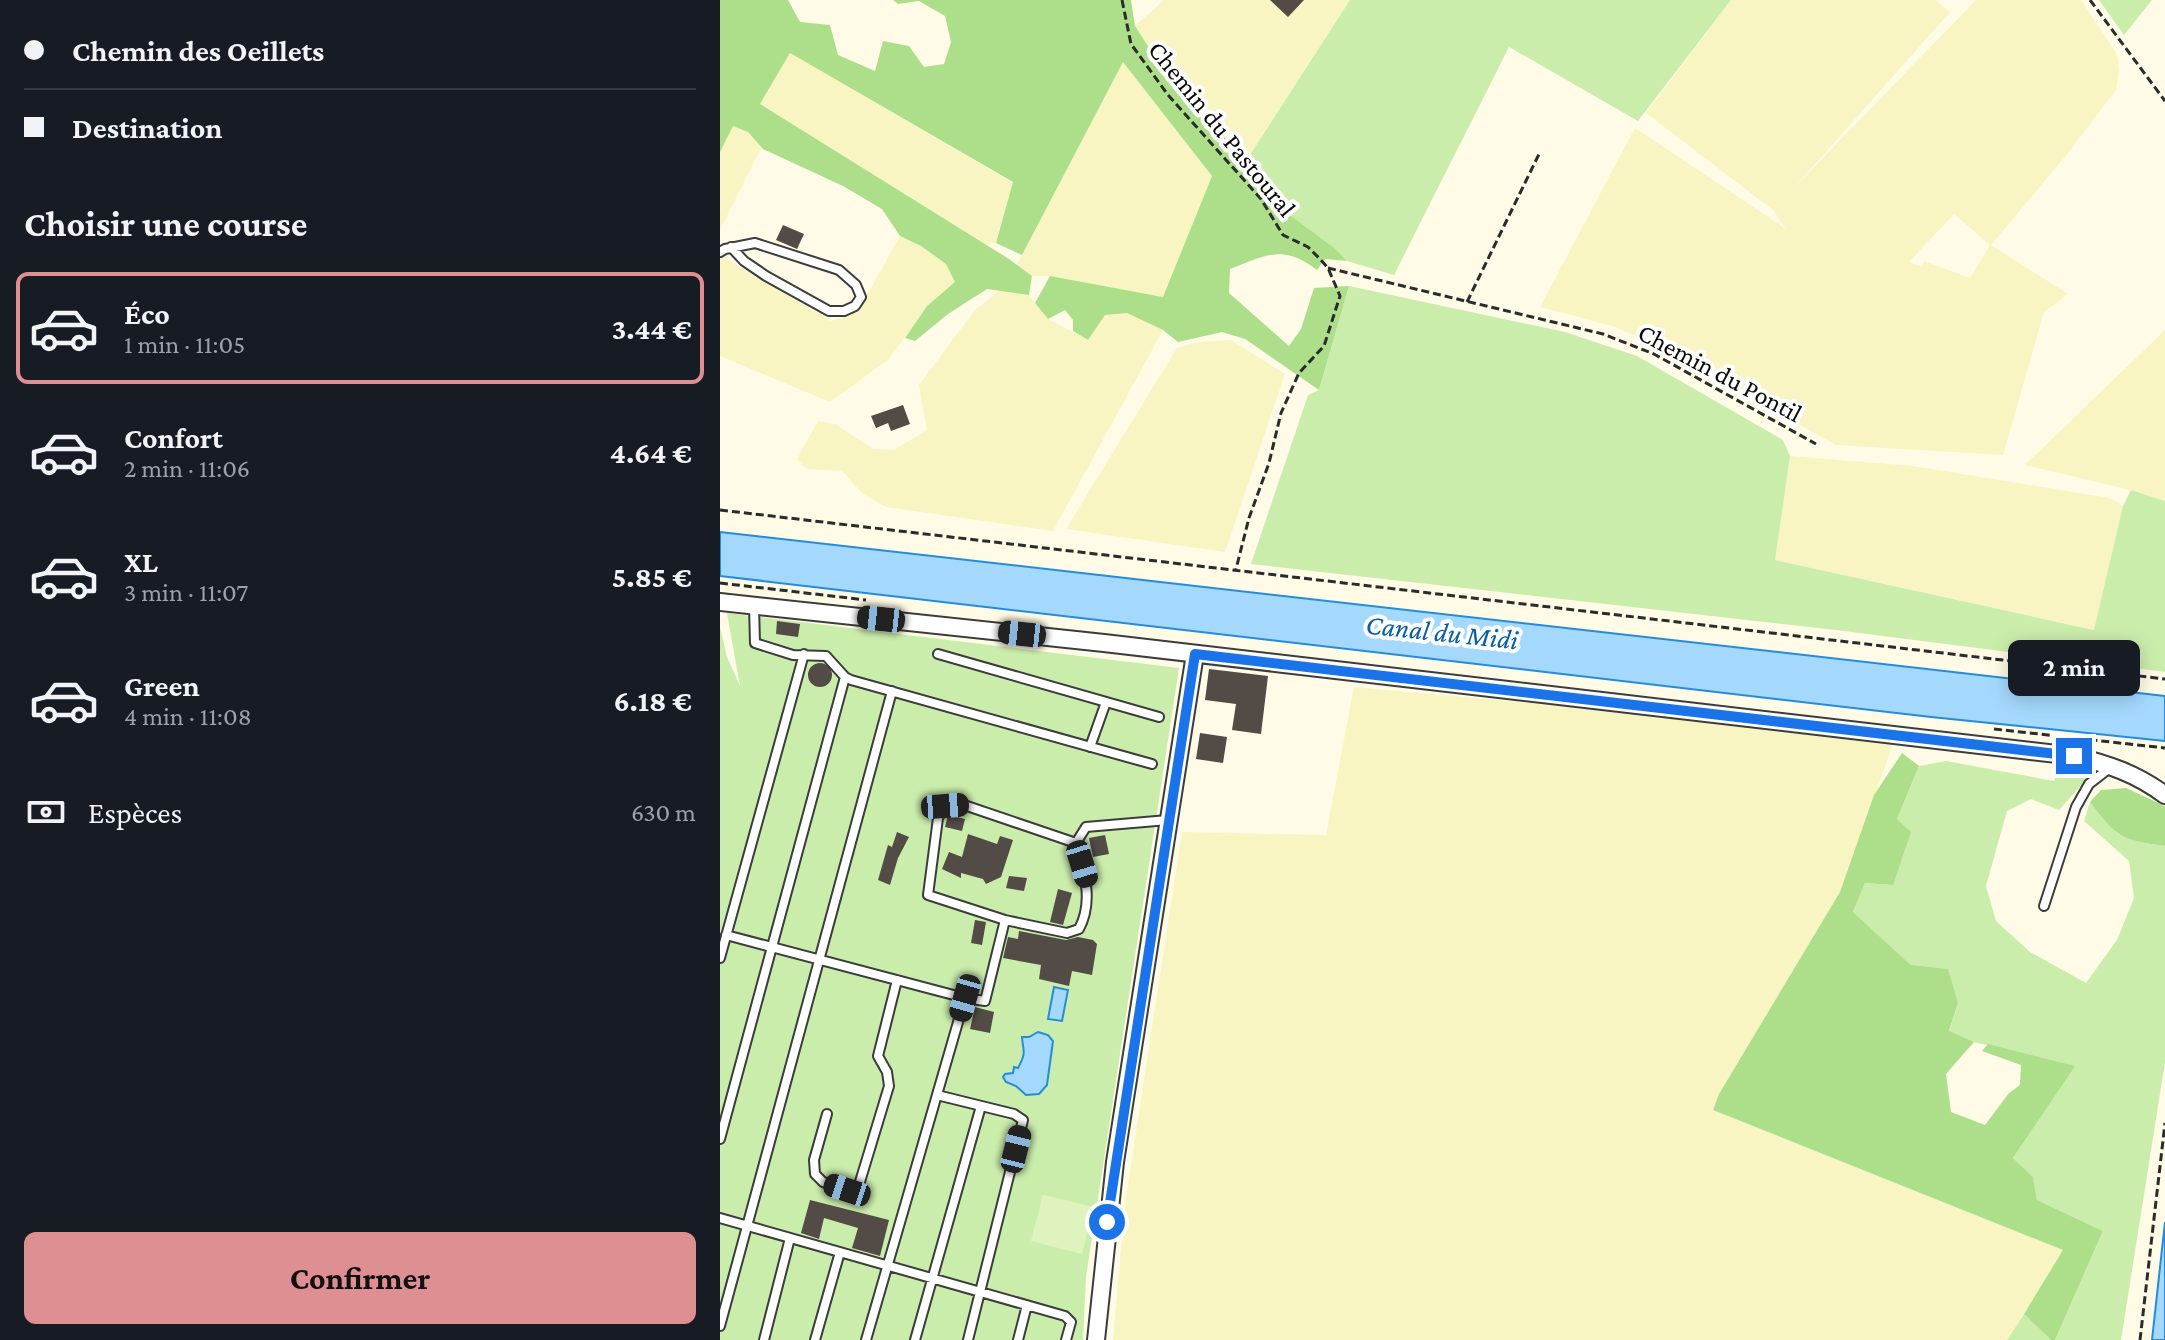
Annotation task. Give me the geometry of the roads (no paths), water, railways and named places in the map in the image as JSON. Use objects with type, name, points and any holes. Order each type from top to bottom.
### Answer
[{"type":"street","points":[[720,602],[2049,753],[2112,766],[2138,777],[2165,795]]},
{"type":"street","points":[[1096,1340],[1115,1162],[1195,654]]},
{"type":"lane","points":[[720,252],[731,247],[755,243],[839,270],[856,285],[861,297],[855,306],[844,311],[829,311],[755,269],[731,247]]},
{"type":"lane","points":[[754,606],[755,643],[793,655],[826,656],[845,677],[1152,764]]},
{"type":"lane","points":[[720,958],[804,654]]},
{"type":"lane","points":[[938,654],[1159,717]]},
{"type":"lane","points":[[720,1139],[845,677]]},
{"type":"lane","points":[[720,1326],[892,691]]},
{"type":"lane","points":[[1090,747],[1106,702]]},
{"type":"lane","points":[[2044,906],[2076,807],[2089,784],[2112,766]]},
{"type":"lane","points":[[1076,843],[964,805],[945,806],[938,818],[928,895],[1005,920],[1067,933],[1079,929],[1084,921],[1088,884],[1076,843],[1086,827],[1168,820]]},
{"type":"lane","points":[[726,935],[985,1001],[1005,920]]},
{"type":"lane","points":[[827,1114],[814,1160],[815,1174],[823,1182],[847,1190],[859,1185],[889,1086],[887,1072],[878,1056],[897,980]]},
{"type":"lane","points":[[866,1340],[965,998]]},
{"type":"lane","points":[[937,1095],[1014,1114],[1023,1120],[968,1340]]},
{"type":"lane","points":[[915,1340],[981,1106]]},
{"type":"lane","points":[[720,1218],[1065,1316],[1071,1322],[1066,1340]]},
{"type":"lane","points":[[764,1340],[790,1238]]},
{"type":"lane","points":[[815,1340],[840,1252]]},
{"type":"lane","points":[[1018,1340],[1027,1305]]},
{"type":"water","name":"Canal du Midi","points":[[720,532],[2165,696],[2165,741],[1931,717],[720,576]]},
{"type":"water","points":[[1054,987],[1068,990],[1062,1021],[1048,1019]]},
{"type":"water","points":[[1038,1032],[1048,1035],[1053,1041],[1047,1085],[1039,1094],[1026,1095],[1003,1077],[1013,1073],[1014,1067],[1018,1068],[1021,1062],[1024,1052],[1022,1037]]},
{"type":"water","points":[[2165,1222],[2165,1340],[2152,1340]]}]
